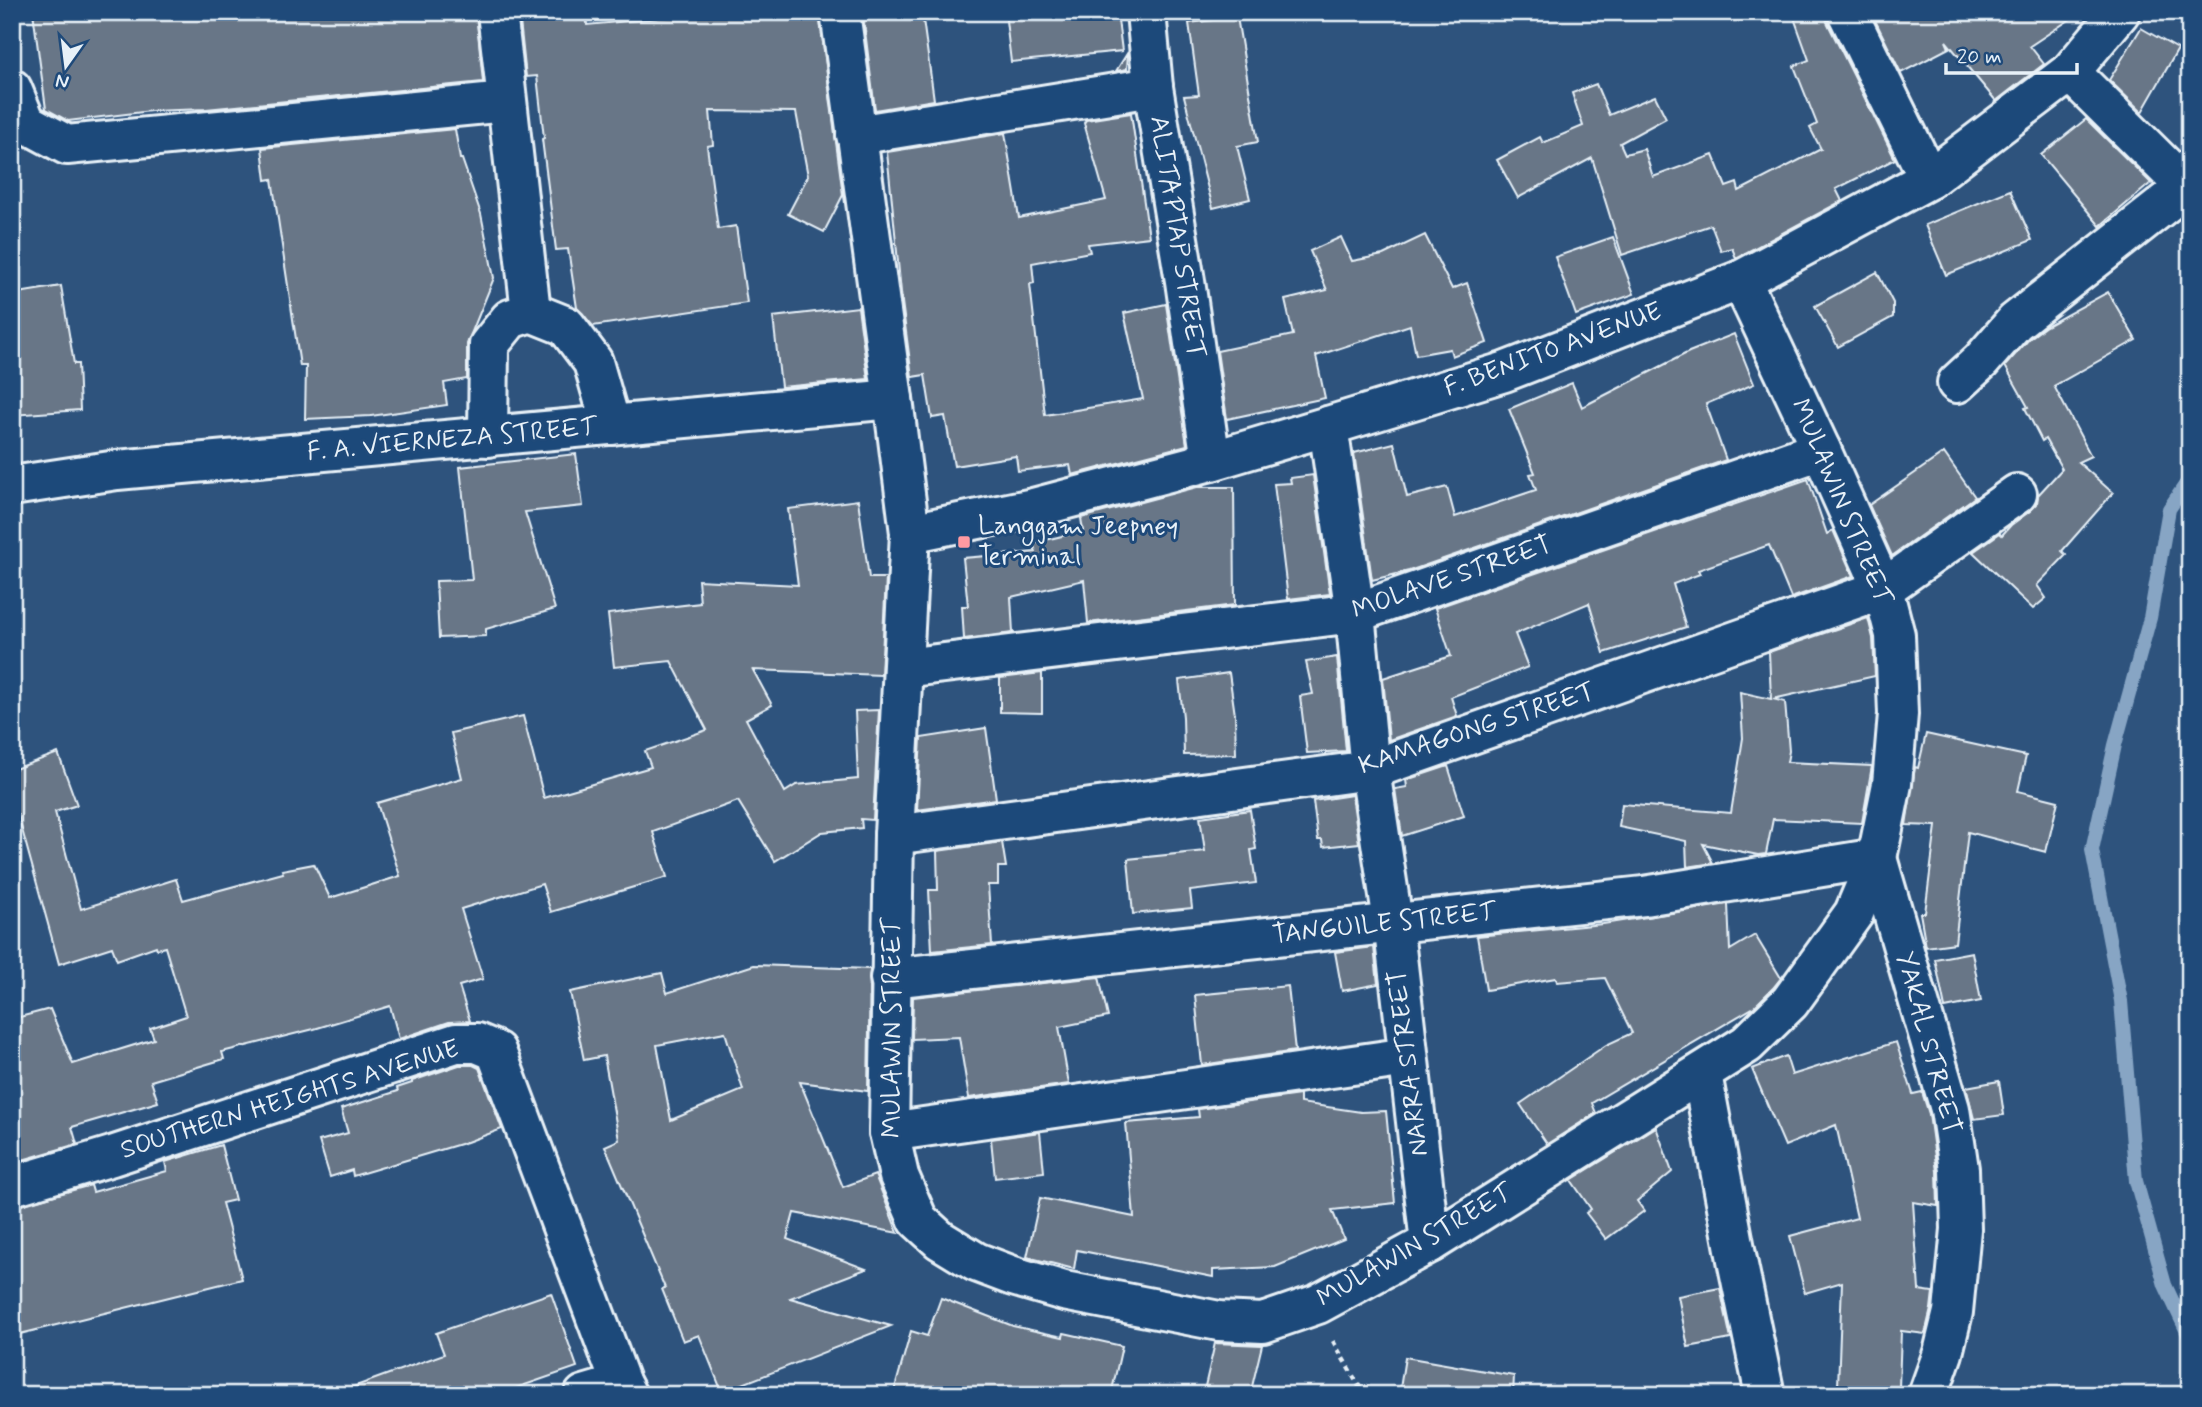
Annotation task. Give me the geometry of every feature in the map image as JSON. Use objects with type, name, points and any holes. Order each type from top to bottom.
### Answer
[{"type":"street","points":[[497,12],[531,312]]},
{"type":"street","name":"MULAWIN STREET","points":[[840,12],[911,533],[894,835],[889,1132],[899,1177],[918,1220],[940,1240],[976,1262],[1013,1276],[1064,1291],[1219,1321],[1263,1323],[1318,1304],[1430,1243],[1702,1074],[1747,1044],[1790,1002],[1854,913],[1877,858],[1892,784],[1898,714],[1895,635],[1883,589],[1741,281]]},
{"type":"street","name":"ALITAPTAP STREET","points":[[1146,12],[1153,87],[1211,461]]},
{"type":"street","points":[[1847,12],[1929,178]]},
{"type":"street","name":"F. BENITO AVENUE","points":[[911,533],[1033,508],[1211,461],[1328,426],[1504,372],[1741,281],[1929,178],[2070,72],[2104,21]]},
{"type":"street","points":[[1957,383],[1981,361],[2015,322],[2188,190],[2070,72]]},
{"type":"street","points":[[856,135],[1153,87]]},
{"type":"street","points":[[12,89],[26,123],[67,145],[506,102]]},
{"type":"street","points":[[488,437],[489,345],[510,319],[531,312],[566,326],[593,362],[611,425]]},
{"type":"street","name":"F. A. VIERNEZA STREET","points":[[12,486],[117,470],[893,399]]},
{"type":"street","name":"NARRA STREET","points":[[1328,426],[1355,613],[1370,769],[1393,922],[1430,1243]]},
{"type":"street","name":"MOLAVE STREET","points":[[902,668],[1355,613],[1821,450]]},
{"type":"street","name":"KAMAGONG STREET","points":[[894,835],[1370,769],[1883,589],[2017,494]]},
{"type":"street","name":"TANGUILE STREET","points":[[890,978],[1644,895],[1877,858]]},
{"type":"street","name":"YAKAL STREET","points":[[1877,858],[1950,1110],[1959,1169],[1961,1228],[1953,1312],[1943,1353],[1928,1395]]},
{"type":"street","name":"SOUTHERN HEIGHTS AVENUE","points":[[12,1186],[112,1156],[456,1043],[477,1044],[496,1051],[624,1389]]},
{"type":"street","points":[[889,1132],[1408,1057]]},
{"type":"street","points":[[1702,1074],[1765,1395]]},
{"type":"street","points":[[584,1395],[624,1389]]},
{"type":"path","points":[[1318,1304],[1338,1350],[1364,1395]]},
{"type":"building","points":[[33,12],[476,12],[483,82],[206,109],[151,111],[68,121],[46,109]]},
{"type":"building","points":[[519,12],[586,12],[587,25],[723,12],[819,12],[843,195],[824,232],[788,214],[808,176],[796,112],[710,111],[713,145],[707,146],[718,229],[736,226],[747,303],[593,326],[577,308],[568,249],[556,250],[537,76],[526,77]]},
{"type":"building","points":[[922,12],[934,100],[875,110],[863,15]]},
{"type":"building","points":[[1005,12],[1117,12],[1122,51],[1011,62]]},
{"type":"building","points":[[1792,12],[1825,12],[1827,22],[1895,159],[1836,189],[1842,201],[1736,258],[1732,248],[1721,251],[1711,225],[1622,255],[1592,158],[1518,198],[1497,160],[1540,137],[1543,143],[1583,126],[1572,93],[1596,84],[1609,115],[1655,96],[1666,118],[1620,143],[1625,154],[1644,149],[1653,177],[1713,155],[1726,187],[1737,183],[1739,191],[1821,149],[1810,128],[1817,124],[1794,66],[1809,60]]},
{"type":"building","points":[[1871,12],[2081,12],[2030,46],[2044,64],[1996,101],[1946,41],[1949,48],[1901,73]]},
{"type":"building","points":[[1237,17],[1258,142],[1237,146],[1250,199],[1213,208],[1184,96],[1199,95],[1189,23]]},
{"type":"building","points":[[2141,28],[2178,49],[2142,112],[2109,80]]},
{"type":"building","points":[[1128,52],[1127,69],[1116,71]]},
{"type":"building","points":[[1131,113],[1149,237],[1088,244],[1090,252],[1032,263],[1034,283],[1030,284],[1045,415],[1143,399],[1124,313],[1166,304],[1187,445],[1072,475],[1070,465],[1018,471],[1016,456],[954,466],[945,416],[932,418],[925,375],[912,377],[887,152],[1005,133],[1019,218],[1106,200],[1084,123],[1086,120]]},
{"type":"building","points":[[2086,119],[2151,183],[2100,226],[2041,155]]},
{"type":"building","points":[[455,129],[460,159],[481,214],[494,278],[467,344],[467,379],[444,383],[447,405],[371,416],[305,419],[306,366],[300,366],[272,179],[266,180],[262,148]]},
{"type":"building","points":[[2010,190],[2032,240],[1946,275],[1925,225]]},
{"type":"building","points":[[1425,235],[1452,289],[1467,283],[1487,343],[1452,356],[1450,349],[1416,355],[1410,325],[1316,356],[1325,398],[1227,419],[1217,351],[1293,335],[1285,300],[1327,290],[1310,251],[1341,237],[1352,261],[1383,255]]},
{"type":"building","points":[[1613,237],[1634,294],[1576,315],[1555,257]]},
{"type":"building","points":[[1877,272],[1893,303],[1893,317],[1838,347],[1815,306]]},
{"type":"building","points":[[61,286],[74,364],[78,364],[80,410],[12,415],[12,294]]},
{"type":"building","points":[[2108,292],[2136,340],[2054,386],[2091,456],[2078,462],[2113,493],[2062,551],[2066,555],[2037,585],[2046,598],[2033,609],[1973,552],[2000,533],[2002,535],[2030,511],[2037,504],[2038,495],[2062,469],[2045,439],[2042,441],[2025,408],[2028,407],[2005,366],[2030,338],[2046,326]]},
{"type":"building","points":[[858,307],[868,379],[781,387],[773,317]]},
{"type":"building","points":[[1734,334],[1754,384],[1706,404],[1726,460],[1409,571],[1372,580],[1354,453],[1394,443],[1407,497],[1447,487],[1455,517],[1536,490],[1530,474],[1535,473],[1509,409],[1572,383],[1582,407],[1689,352]]},
{"type":"building","points":[[1944,453],[1975,497],[1892,556],[1869,505]]},
{"type":"building","points":[[576,454],[583,506],[525,512],[555,609],[486,629],[486,636],[439,638],[436,581],[472,580],[460,467]]},
{"type":"building","points":[[1313,475],[1330,594],[1288,599],[1274,484],[1291,483],[1290,478]]},
{"type":"building","points":[[1808,479],[1827,534],[1833,530],[1853,576],[1791,598],[1769,545],[1698,570],[1700,574],[1673,584],[1686,627],[1604,653],[1589,603],[1515,634],[1528,667],[1451,697],[1457,716],[1389,740],[1383,678],[1451,656],[1435,608]]},
{"type":"building","points":[[1197,487],[1234,487],[1235,605],[1088,623],[1084,580],[1011,597],[1013,633],[964,639],[962,606],[968,606],[963,558],[1036,552],[1033,543],[1083,531],[1081,518]]},
{"type":"building","points":[[858,500],[869,578],[886,578],[881,675],[753,670],[772,705],[746,719],[785,792],[796,785],[858,779],[855,711],[879,710],[873,820],[861,819],[862,828],[822,832],[775,861],[738,801],[653,832],[667,877],[551,912],[542,884],[461,909],[483,979],[459,986],[470,1021],[449,1022],[399,1039],[390,1006],[314,1029],[222,1052],[224,1059],[151,1081],[158,1102],[72,1127],[77,1144],[12,1163],[12,1019],[50,1009],[73,1064],[154,1039],[150,1028],[186,1016],[165,947],[157,949],[156,946],[117,960],[112,947],[59,964],[18,815],[12,817],[12,770],[58,753],[77,805],[55,812],[81,909],[176,879],[183,900],[283,873],[282,870],[314,864],[330,898],[400,876],[377,803],[462,778],[451,733],[523,716],[544,798],[651,767],[645,751],[707,730],[671,661],[614,667],[608,614],[700,603],[698,580],[798,585],[788,509]]},
{"type":"building","points":[[1868,618],[1873,638],[1875,676],[1773,699],[1785,702],[1789,751],[1787,762],[1872,766],[1862,823],[1773,819],[1766,854],[1758,855],[1703,844],[1713,863],[1687,867],[1686,841],[1619,827],[1622,804],[1731,813],[1743,738],[1740,692],[1771,699],[1769,652]]},
{"type":"building","points":[[1337,657],[1346,751],[1307,753],[1300,696],[1313,694],[1306,662]]},
{"type":"building","points":[[1042,673],[1042,713],[1000,712],[1000,678]]},
{"type":"building","points":[[1229,673],[1235,715],[1236,754],[1184,755],[1179,680]]},
{"type":"building","points":[[986,728],[996,799],[917,810],[921,738]]},
{"type":"building","points":[[1926,734],[2026,756],[2018,791],[2058,801],[2046,852],[1968,832],[1955,943],[1926,947],[1920,913],[1925,913],[1936,826],[1906,825],[1915,767],[1918,768]]},
{"type":"building","points":[[1448,766],[1464,816],[1402,836],[1395,789],[1407,787],[1406,780]]},
{"type":"building","points":[[1352,795],[1359,843],[1323,847],[1322,840],[1318,840],[1313,801]]},
{"type":"building","points":[[1250,810],[1256,849],[1251,850],[1256,883],[1190,891],[1192,908],[1133,914],[1128,859],[1205,851],[1200,817]]},
{"type":"building","points":[[1002,842],[1006,867],[998,867],[998,885],[988,885],[992,945],[932,951],[929,890],[938,890],[937,851]]},
{"type":"building","points":[[1728,904],[1730,950],[1755,935],[1781,978],[1754,1007],[1592,1103],[1596,1113],[1547,1144],[1520,1104],[1606,1045],[1632,1033],[1605,978],[1557,982],[1556,978],[1486,990],[1477,936],[1603,924]]},
{"type":"building","points":[[1374,947],[1378,984],[1342,991],[1335,952]]},
{"type":"building","points":[[1972,952],[1981,1001],[1945,1008],[1935,959]]},
{"type":"building","points":[[754,965],[870,969],[868,1091],[800,1082],[843,1187],[875,1175],[898,1233],[794,1213],[787,1239],[866,1269],[790,1298],[891,1326],[722,1392],[699,1335],[683,1341],[662,1289],[665,1288],[605,1146],[619,1140],[604,1056],[584,1060],[570,992],[662,973],[667,993]],"holes":[[[725,1032],[743,1090],[671,1120],[657,1045]]]},
{"type":"building","points":[[1099,977],[1108,1017],[1059,1027],[1069,1084],[969,1098],[959,1037],[912,1039],[913,997]]},
{"type":"building","points":[[1288,986],[1295,1051],[1202,1065],[1195,995]]},
{"type":"building","points":[[1896,1042],[1913,1094],[1922,1092],[1929,1114],[1937,1171],[1938,1206],[1913,1202],[1919,1290],[1933,1292],[1931,1309],[1925,1334],[1901,1331],[1899,1388],[1838,1386],[1842,1282],[1805,1293],[1790,1236],[1857,1218],[1836,1125],[1785,1146],[1752,1069],[1786,1056],[1792,1075]]},
{"type":"building","points":[[459,1065],[479,1068],[502,1129],[353,1176],[352,1170],[330,1177],[319,1141],[348,1133],[341,1109],[398,1091],[397,1088],[412,1081]]},
{"type":"building","points":[[1999,1081],[2004,1115],[1974,1119],[1966,1087]]},
{"type":"building","points":[[1300,1095],[1300,1103],[1361,1112],[1386,1111],[1395,1203],[1332,1210],[1344,1239],[1275,1267],[1213,1270],[1213,1277],[1077,1250],[1074,1269],[1027,1257],[1040,1198],[1134,1217],[1126,1123],[1199,1117],[1198,1109]]},
{"type":"building","points":[[1656,1127],[1672,1172],[1637,1201],[1644,1211],[1606,1239],[1586,1213],[1591,1209],[1571,1180]]},
{"type":"building","points":[[1040,1132],[1044,1172],[995,1178],[991,1139]]},
{"type":"building","points":[[221,1145],[235,1200],[222,1203],[242,1279],[12,1336],[12,1207],[91,1185],[93,1192],[167,1171],[165,1162]]},
{"type":"building","points":[[1720,1288],[1731,1339],[1688,1347],[1678,1296]]},
{"type":"building","points":[[551,1293],[577,1367],[496,1395],[345,1395],[345,1390],[444,1354],[436,1333]]},
{"type":"building","points":[[941,1298],[1013,1326],[1063,1337],[1064,1333],[1122,1346],[1111,1395],[893,1395],[911,1331],[927,1336]]},
{"type":"building","points":[[1215,1343],[1262,1345],[1250,1395],[1203,1395]]},
{"type":"building","points":[[1405,1357],[1514,1376],[1513,1395],[1399,1395]]},
{"type":"waterway","points":[[2190,478],[2169,509],[2150,618],[2115,745],[2092,850],[2121,1001],[2136,1181],[2165,1285],[2190,1338]]},
{"type":"place","name":"Langgam Jeepney Terminal","points":[[964,542]]}]
